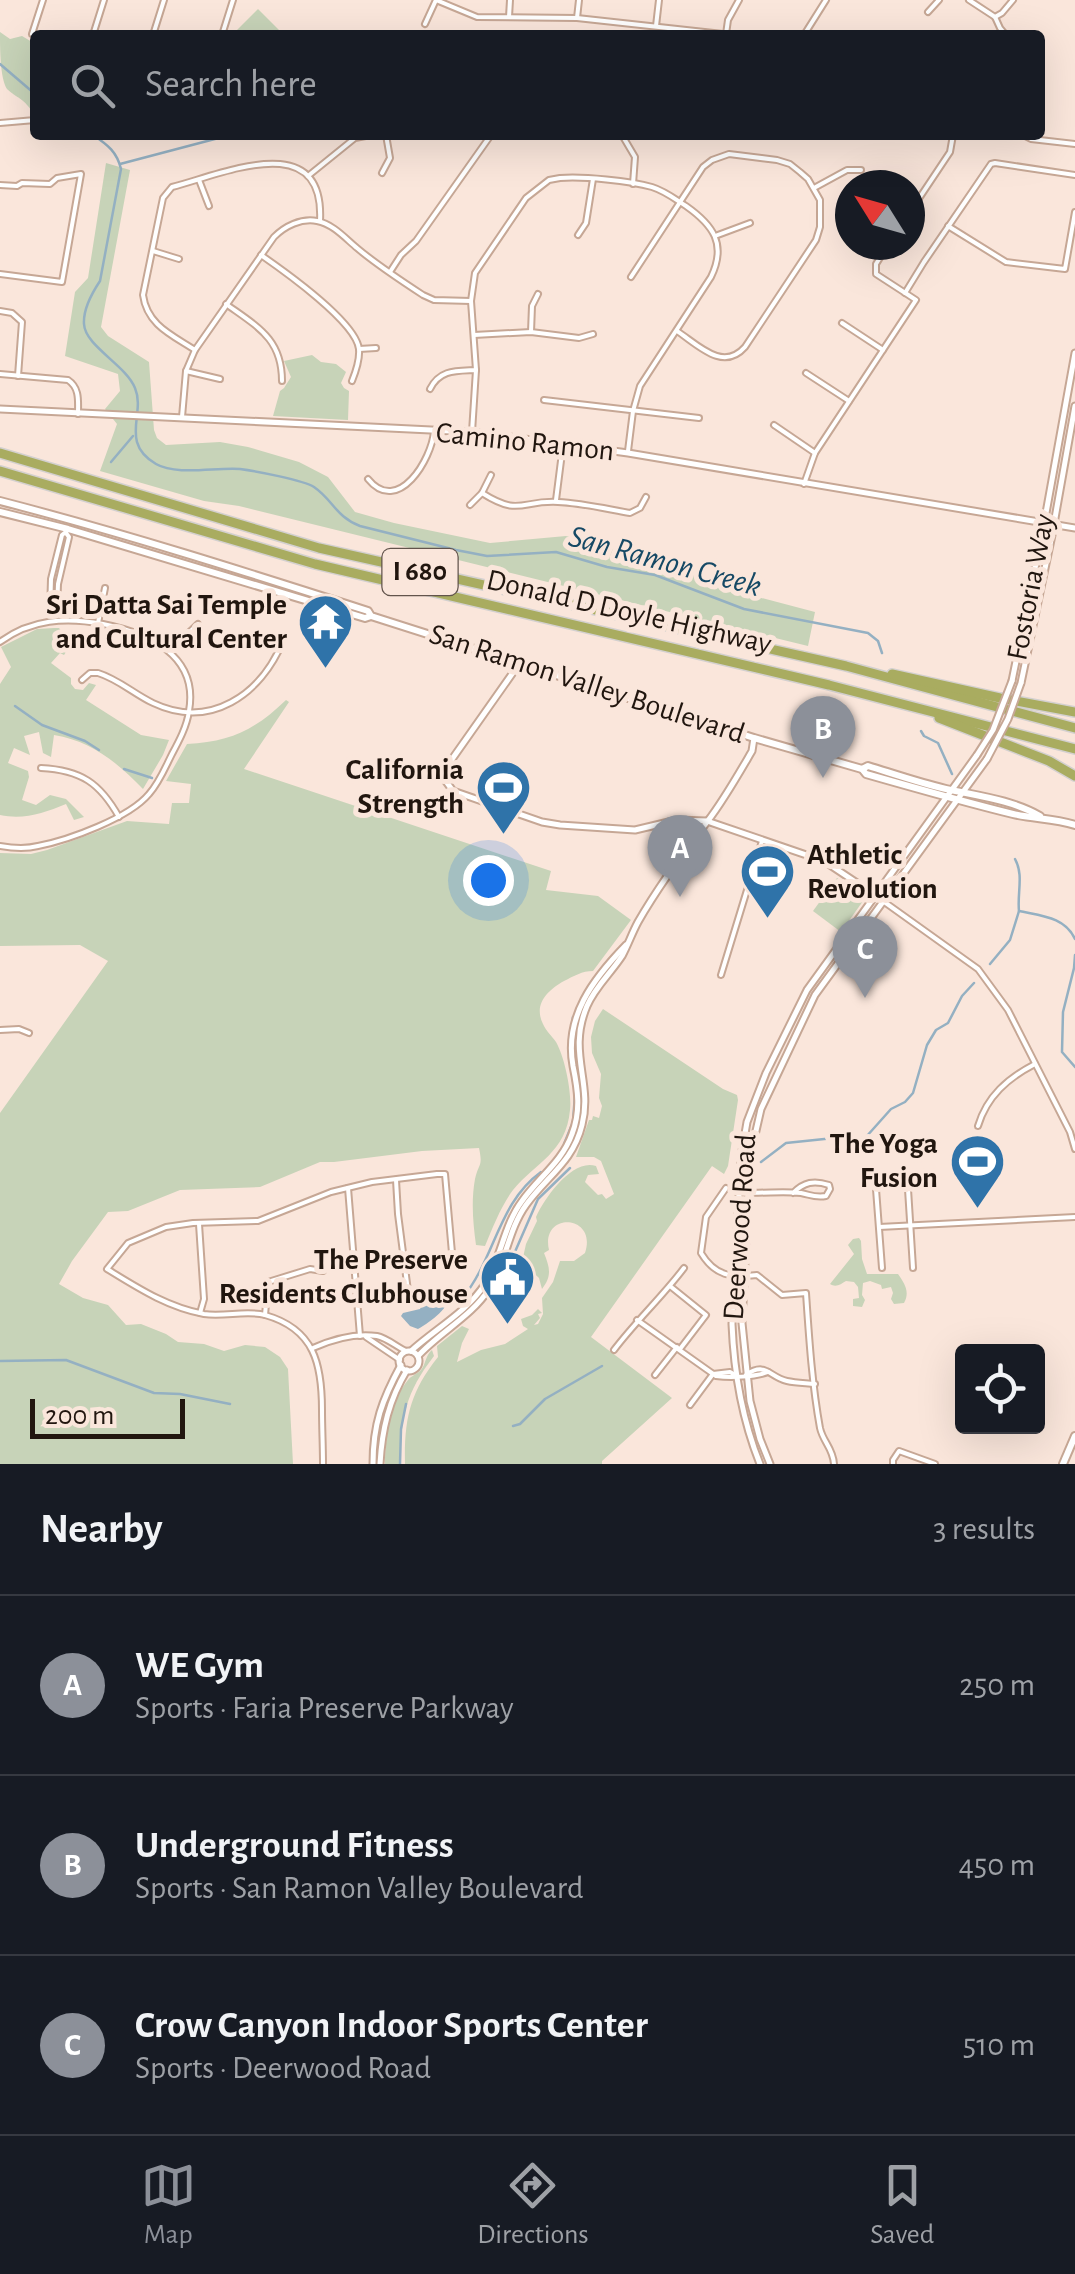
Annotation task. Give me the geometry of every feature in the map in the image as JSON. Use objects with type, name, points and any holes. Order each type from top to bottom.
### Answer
[{"type":"highway","name":"Donald D Doyle Highway","points":[[0,453],[319,548],[846,666],[1075,728]]},
{"type":"highway","name":"Donald D Doyle Highway","points":[[0,470],[300,560],[728,660],[1075,749]]},
{"type":"highway","points":[[846,666],[862,666],[1075,712]]},
{"type":"highway","points":[[928,712],[1050,761],[1075,776]]},
{"type":"main road","name":"San Ramon Valley Boulevard","points":[[0,501],[368,611],[371,616]]},
{"type":"main road","name":"San Ramon Valley Boulevard","points":[[0,512],[365,618],[371,616],[754,738],[862,768],[868,766],[949,793],[1027,808],[1075,826]]},
{"type":"main road","name":"San Ramon Valley Boulevard","points":[[959,795],[1002,811],[1031,818],[1040,816]]},
{"type":"main road","points":[[1002,811],[1024,812],[1027,808]]},
{"type":"main road","points":[[1064,1464],[1075,1436]]},
{"type":"street","points":[[33,30],[43,0]]},
{"type":"street","points":[[95,30],[104,0]]},
{"type":"street","points":[[155,30],[164,0]]},
{"type":"street","points":[[224,30],[234,0]]},
{"type":"street","points":[[425,24],[436,0],[477,17],[577,18],[692,30]]},
{"type":"street","points":[[509,18],[510,0]]},
{"type":"street","points":[[577,18],[579,0]]},
{"type":"street","points":[[656,26],[659,0]]},
{"type":"street","points":[[729,30],[728,20],[739,0]]},
{"type":"street","points":[[807,30],[826,0]]},
{"type":"street","points":[[928,12],[938,0]]},
{"type":"street","points":[[970,0],[995,17],[1002,30]]},
{"type":"street","points":[[995,17],[1013,0]]},
{"type":"street","points":[[0,123],[30,120]]},
{"type":"street","points":[[308,176],[353,140]]},
{"type":"street","points":[[382,173],[390,158],[387,140]]},
{"type":"street","points":[[390,272],[487,140]]},
{"type":"street","points":[[625,140],[635,157],[633,184]]},
{"type":"street","points":[[925,190],[950,152],[952,140]]},
{"type":"street","points":[[1045,140],[1075,144]]},
{"type":"street","points":[[631,277],[712,160],[729,154],[777,160],[790,164],[808,179],[820,200],[822,214],[816,240],[740,354],[724,359],[716,356],[676,330]]},
{"type":"street","points":[[195,350],[148,316],[143,295],[166,191],[267,162],[287,164],[308,176],[320,194],[320,221]]},
{"type":"street","points":[[906,293],[990,164],[1075,175]]},
{"type":"street","points":[[0,184],[50,184],[57,178],[81,174],[62,282],[0,274]]},
{"type":"street","points":[[814,188],[835,176]]},
{"type":"street","points":[[472,432],[476,370],[471,301],[475,274],[482,260],[526,198],[549,180],[570,177],[633,184],[662,191],[701,216],[716,236],[718,260],[640,386],[628,453]]},
{"type":"street","points":[[578,235],[586,223],[593,179]]},
{"type":"street","points":[[200,180],[209,206]]},
{"type":"street","points":[[948,226],[1006,262],[1065,269],[1075,212]]},
{"type":"street","points":[[182,417],[186,371],[195,350],[282,229],[304,221],[320,221],[422,295],[434,300],[471,301]]},
{"type":"street","points":[[716,236],[750,223]]},
{"type":"street","points":[[153,252],[179,259]]},
{"type":"street","points":[[261,255],[348,327],[359,349],[352,381]]},
{"type":"street","points":[[804,484],[814,453],[916,300],[876,274],[879,260]]},
{"type":"street","points":[[531,332],[532,306],[538,294]]},
{"type":"street","points":[[226,304],[275,346],[282,362],[282,382]]},
{"type":"street","points":[[0,311],[12,313],[22,322],[18,376]]},
{"type":"street","points":[[842,324],[884,350]]},
{"type":"street","points":[[474,335],[531,332],[579,338],[593,334]]},
{"type":"street","points":[[359,349],[376,348]]},
{"type":"street","name":"Fostoria Way","points":[[978,756],[1012,682],[1072,388],[1075,353]]},
{"type":"street","points":[[430,388],[439,375],[476,370]]},
{"type":"street","points":[[186,371],[220,379]]},
{"type":"street","points":[[806,373],[849,401]]},
{"type":"street","points":[[0,374],[72,382],[78,392],[78,414]]},
{"type":"street","points":[[544,400],[699,418]]},
{"type":"street","name":"Fostoria Way","points":[[987,758],[1008,719],[1021,683],[1075,406]]},
{"type":"street","name":"Camino Ramon","points":[[0,410],[472,432],[628,453],[1075,528]]},
{"type":"street","points":[[774,426],[814,453]]},
{"type":"street","points":[[368,478],[378,488],[401,490],[430,452],[434,431]]},
{"type":"street","points":[[556,502],[563,445]]},
{"type":"street","points":[[470,505],[491,476]]},
{"type":"street","points":[[482,493],[516,508],[556,502],[630,513],[640,508],[646,497]]},
{"type":"street","points":[[53,618],[70,519]]},
{"type":"street","points":[[98,623],[105,588]]},
{"type":"street","points":[[0,642],[31,624],[53,618],[131,630],[170,651],[182,667],[188,683],[190,711],[179,740],[141,802],[119,817],[39,846],[0,846]]},
{"type":"street","points":[[170,651],[198,624]]},
{"type":"street","points":[[82,680],[90,674],[105,674],[152,702],[176,710],[204,711],[238,700],[253,689],[273,664],[283,642]]},
{"type":"street","points":[[519,664],[450,762],[446,780],[453,791],[542,822],[636,830],[677,820],[707,822],[824,861],[978,969],[1008,1010],[1075,1149]]},
{"type":"street","points":[[376,1464],[378,1413],[402,1365],[412,1353],[471,1311],[488,1290],[522,1212],[572,1151],[584,1115],[578,1054],[582,1020],[591,998],[752,751],[754,738]]},
{"type":"street","name":"Deerwood Road","points":[[760,1464],[746,1426],[736,1376],[732,1324],[741,1157],[747,1122],[766,1072],[807,990],[978,756]]},
{"type":"street","name":"Deerwood Road","points":[[770,1464],[750,1401],[742,1323],[752,1138],[770,1087],[815,995],[987,758]]},
{"type":"street","points":[[41,768],[88,779],[109,799],[119,817]]},
{"type":"street","points":[[721,976],[762,840]]},
{"type":"street","points":[[0,1030],[29,1033]]},
{"type":"street","points":[[978,1126],[996,1091],[1034,1064]]},
{"type":"street","points":[[323,1464],[321,1373],[313,1348],[296,1331],[265,1315],[200,1314],[159,1301],[107,1269],[128,1243],[166,1227],[258,1220],[331,1192],[372,1182],[445,1174],[456,1263]]},
{"type":"street","points":[[396,1180],[408,1292],[413,1297]]},
{"type":"street","points":[[740,1192],[793,1193],[818,1198],[826,1196],[830,1189],[829,1185],[812,1182],[793,1193]]},
{"type":"street","points":[[313,1348],[343,1337],[363,1336],[378,1336],[412,1353],[418,1365],[413,1369],[402,1365],[363,1336],[348,1188]]},
{"type":"street","points":[[726,1188],[706,1217],[700,1253],[716,1271],[734,1276],[757,1275],[782,1294],[806,1292],[821,1434],[833,1451],[834,1464]]},
{"type":"street","points":[[908,1189],[912,1268]]},
{"type":"street","points":[[876,1190],[882,1268]]},
{"type":"street","points":[[879,1228],[1075,1217]]},
{"type":"street","points":[[199,1223],[204,1299],[200,1314]]},
{"type":"street","points":[[614,1350],[684,1268]]},
{"type":"street","points":[[265,1315],[268,1282],[310,1269],[323,1272]]},
{"type":"street","points":[[654,1376],[706,1315],[670,1286]]},
{"type":"street","points":[[637,1320],[713,1374],[746,1375],[760,1368],[784,1381],[815,1384]]},
{"type":"street","points":[[690,1405],[713,1374]]},
{"type":"street","points":[[893,1464],[896,1454],[904,1451],[935,1464]]},
{"type":"green space","points":[[258,9],[279,30],[237,30]]},
{"type":"green space","points":[[0,32],[10,39],[22,36],[30,41],[30,109],[7,89]]},
{"type":"green space","points":[[106,163],[130,170],[101,327],[108,336],[149,362],[154,430],[166,445],[220,442],[299,462],[328,477],[355,512],[394,523],[490,543],[566,536],[679,563],[692,568],[712,585],[815,612],[808,646],[239,506],[204,501],[100,471],[117,424],[105,409],[120,391],[118,374],[65,356],[75,292],[88,278]]},
{"type":"green space","points":[[312,355],[346,372],[341,383],[349,391],[348,420],[273,416],[280,391],[291,377],[284,361]]},
{"type":"green space","points":[[59,628],[68,639],[74,634],[83,643],[70,646],[51,663],[71,678],[75,689],[83,690],[89,683],[96,685],[86,700],[141,735],[169,740],[143,789],[113,762],[80,742],[54,735],[51,757],[43,753],[39,732],[24,736],[30,755],[14,748],[8,763],[28,771],[22,800],[36,805],[50,795],[66,799],[84,817],[74,820],[66,804],[34,815],[0,815],[0,684],[11,667],[1,647],[37,629]]},
{"type":"green space","points":[[286,700],[289,702],[244,769],[551,871],[546,890],[598,896],[631,920],[593,971],[558,985],[541,1004],[540,1017],[556,1042],[567,1076],[570,1103],[563,1137],[509,1196],[485,1246],[476,1245],[473,1220],[475,1179],[481,1162],[479,1148],[320,1162],[260,1187],[180,1190],[128,1211],[108,1212],[59,1284],[83,1298],[108,1305],[126,1325],[141,1324],[178,1342],[204,1344],[224,1351],[245,1345],[265,1347],[280,1357],[288,1369],[293,1464],[0,1464],[0,1113],[108,961],[80,945],[0,946],[0,853],[47,850],[127,821],[169,824],[172,803],[189,803],[191,784],[166,781],[187,744],[216,741],[241,732]]},
{"type":"green space","points":[[837,878],[863,901],[841,932],[813,911]]},
{"type":"green space","points":[[603,1009],[737,1095],[738,1100],[724,1174],[712,1166],[591,1337],[672,1398],[602,1464],[405,1464],[411,1407],[421,1382],[438,1357],[437,1346],[462,1326],[469,1329],[457,1362],[505,1344],[528,1329],[521,1319],[538,1309],[542,1313],[534,1325],[538,1324],[543,1314],[542,1298],[560,1261],[574,1261],[585,1253],[584,1231],[568,1222],[553,1229],[548,1237],[549,1250],[544,1253],[549,1276],[542,1289],[539,1278],[522,1262],[546,1199],[569,1173],[587,1165],[596,1166],[599,1174],[588,1175],[585,1182],[606,1199],[614,1194],[601,1161],[576,1157],[589,1120],[593,1116],[599,1118],[602,1106],[601,1074],[592,1053],[591,1037]]},
{"type":"green space","points":[[859,1238],[867,1274],[898,1274],[906,1288],[904,1303],[894,1304],[891,1287],[882,1289],[870,1281],[863,1283],[862,1307],[853,1306],[853,1299],[859,1298],[854,1282],[830,1284],[854,1254],[848,1245]]},
{"type":"green space","points":[[432,1350],[434,1356],[407,1406],[401,1464],[385,1464],[397,1398]]},
{"type":"water","points":[[453,1291],[444,1308],[418,1329],[401,1316],[420,1309],[429,1292]]},
{"type":"waterway","name":"San Ramon Creek","points":[[0,64],[30,90]]},
{"type":"waterway","name":"San Ramon Creek","points":[[99,140],[111,149],[121,169],[100,281],[91,296],[84,324],[91,340],[135,388],[136,437],[139,447],[156,464],[185,470],[240,469],[290,479],[314,487],[345,518],[360,526],[487,556],[556,552],[607,567],[655,575],[744,609],[868,633],[878,641],[882,653]]},
{"type":"waterway","points":[[120,164],[211,140]]},
{"type":"waterway","points":[[111,462],[133,436]]},
{"type":"waterway","points":[[15,706],[42,725],[99,750]]},
{"type":"waterway","name":"San Ramon Creek","points":[[921,731],[938,743],[952,774]]},
{"type":"waterway","points":[[124,769],[152,778]]},
{"type":"waterway","name":"San Ramon Creek","points":[[1015,859],[1020,878],[1019,911],[1059,922],[1075,939]]},
{"type":"waterway","points":[[990,964],[1010,940],[1019,911]]},
{"type":"waterway","name":"San Ramon Creek","points":[[1075,955],[1063,1012],[1062,1052],[1075,1067]]},
{"type":"waterway","points":[[761,1162],[786,1143],[866,1137],[891,1109],[913,1093],[927,1045],[936,1030],[948,1023],[974,983]]},
{"type":"waterway","points":[[573,1017],[569,1046],[573,1081]]},
{"type":"waterway","points":[[564,1144],[573,1122],[575,1094]]},
{"type":"waterway","points":[[501,1284],[538,1199],[570,1168]]},
{"type":"waterway","points":[[461,1300],[515,1200],[541,1172]]},
{"type":"waterway","points":[[0,1361],[66,1360],[154,1393],[230,1404]]},
{"type":"waterway","points":[[513,1426],[545,1399],[602,1366]]},
{"type":"waterway","points":[[400,1464],[406,1404]]},
{"type":"place","name":"Sri Datta Sai Temple and Cultural Center","points":[[326,671]]},
{"type":"place","name":"Underground Fitness","points":[[823,778]]},
{"type":"place","name":"California Strength","points":[[503,836]]},
{"type":"place","name":"WE Gym","points":[[680,897]]},
{"type":"place","name":"Athletic Revolution","points":[[768,921]]},
{"type":"place","name":"Crow Canyon Indoor Sports Center","points":[[865,998]]},
{"type":"place","name":"The Yoga Fusion","points":[[977,1210]]},
{"type":"place","name":"The Preserve Residents Clubhouse","points":[[507,1326]]}]
